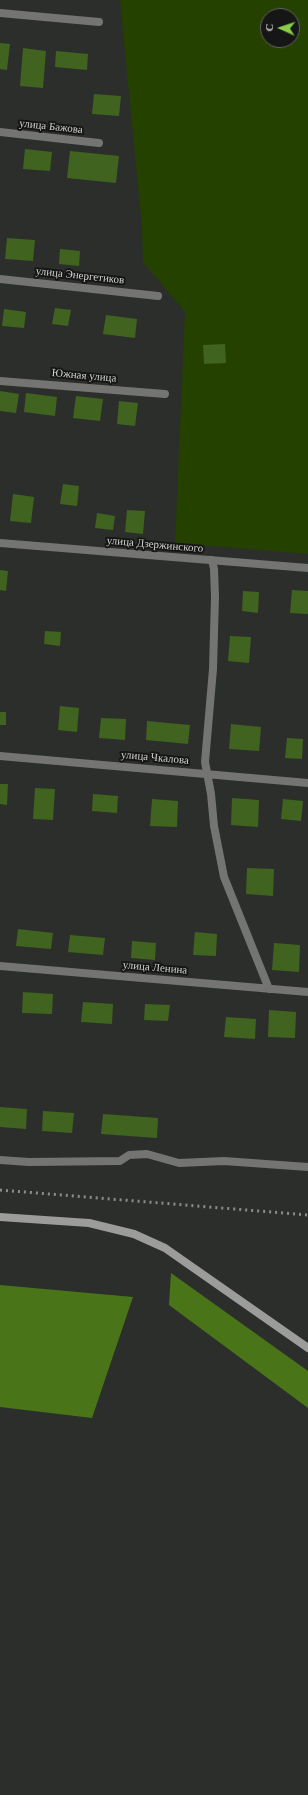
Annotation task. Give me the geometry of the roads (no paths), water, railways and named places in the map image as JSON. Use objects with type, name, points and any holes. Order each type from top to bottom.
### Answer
[{"type":"main road","points":[[0,1217],[89,1223],[134,1234],[165,1248],[308,1348]]},
{"type":"street","points":[[0,12],[99,22]]},
{"type":"street","name":"улица Бажова","points":[[0,132],[99,143]]},
{"type":"street","name":"улица Энергетиков","points":[[0,279],[158,296]]},
{"type":"street","name":"Южная улица","points":[[0,381],[165,394]]},
{"type":"street","name":"улица Дзержинского","points":[[0,543],[308,568]]},
{"type":"street","points":[[212,560],[214,569],[213,669],[204,762],[208,774],[214,826],[224,877],[269,989]]},
{"type":"street","name":"улица Чкалова","points":[[0,756],[308,783]]},
{"type":"street","name":"улица Ленина","points":[[0,966],[308,992]]},
{"type":"street","points":[[0,1160],[29,1162],[120,1161],[129,1155],[147,1154],[179,1163],[224,1161],[308,1166]]},
{"type":"railway","points":[[0,1190],[308,1215]]}]
